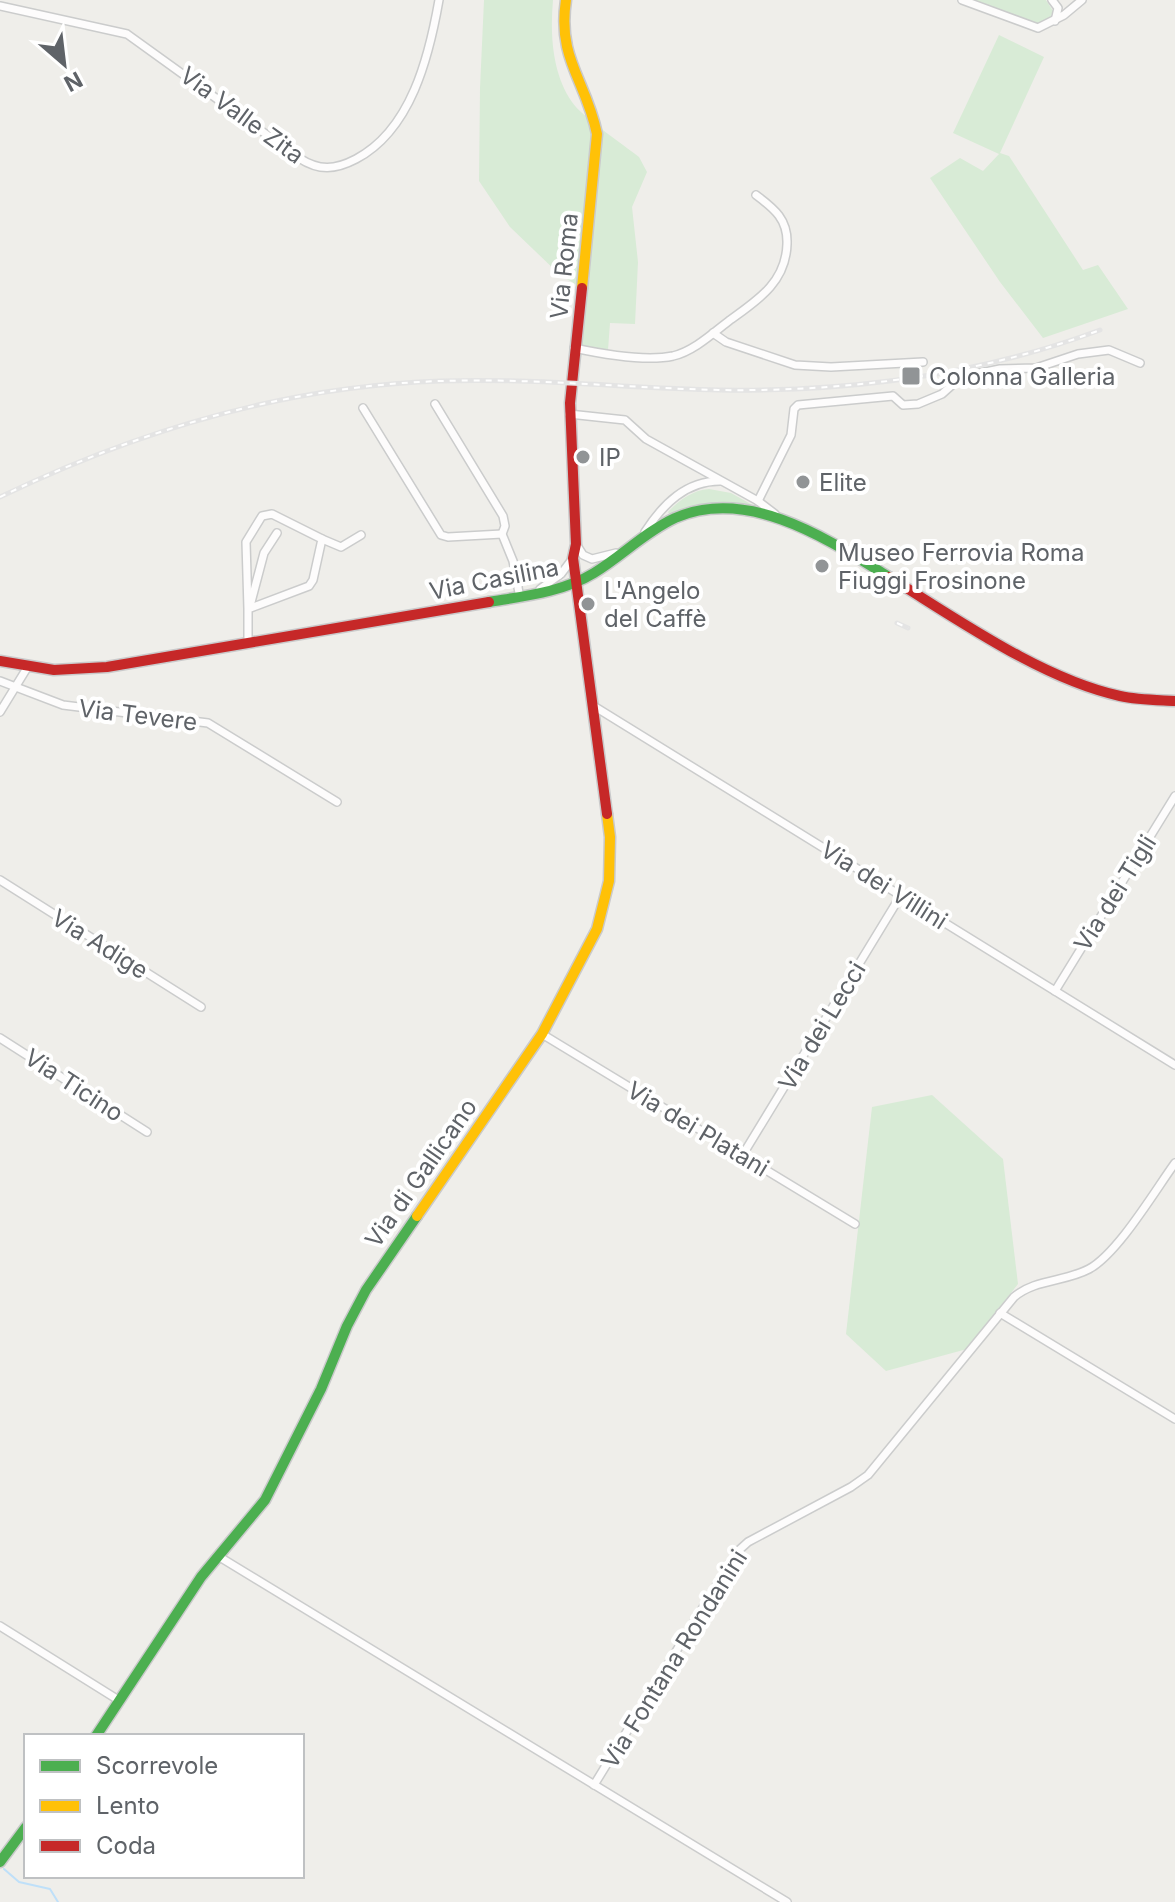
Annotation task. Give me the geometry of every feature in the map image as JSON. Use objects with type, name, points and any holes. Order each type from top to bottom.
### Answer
[{"type":"street","name":"Via Valle Zita","points":[[0,6],[127,34],[305,162],[329,169],[347,164],[373,149],[397,122],[412,96],[439,0]]},
{"type":"street","points":[[962,0],[1033,27],[1043,27],[1055,21],[1082,0]]},
{"type":"street","points":[[1052,0],[1058,8],[1055,21]]},
{"type":"street","name":"Via Roma","points":[[563,3],[564,46],[571,68],[589,103],[597,134],[569,414],[576,544],[581,564],[577,582]]},
{"type":"street","points":[[574,348],[600,354],[662,358],[677,355],[713,333],[767,291],[783,269],[787,240],[784,221],[779,213],[756,195]]},
{"type":"street","points":[[713,333],[726,342],[795,365],[831,367],[923,362]]},
{"type":"street","points":[[758,501],[791,435],[794,409],[798,405],[893,396],[903,405],[913,405],[942,394],[961,377],[1000,369],[1036,368],[1078,354],[1103,350],[1119,353],[1140,363]]},
{"type":"street","points":[[435,404],[503,516],[505,526],[502,534],[522,597],[556,579],[573,558]]},
{"type":"street","points":[[363,408],[440,533],[447,537],[502,534]]},
{"type":"street","points":[[569,414],[625,420],[646,439],[758,501],[783,520]]},
{"type":"street","points":[[642,538],[657,516],[685,489],[704,481],[722,481]]},
{"type":"street","name":"Via Casilina","points":[[0,661],[27,668],[82,670],[522,597],[577,582],[599,571],[642,538],[679,516],[705,510],[743,511],[783,520],[826,540],[982,633],[1051,668],[1117,695],[1175,701]]},
{"type":"street","points":[[248,644],[246,544],[247,537],[262,516],[272,514],[341,547],[361,535]]},
{"type":"street","points":[[248,609],[264,553],[277,533]]},
{"type":"street","points":[[248,609],[309,586],[322,539]]},
{"type":"street","points":[[576,544],[583,555],[592,559],[629,548]]},
{"type":"street","name":"Via Roma","points":[[576,544],[573,558],[577,582]]},
{"type":"street","name":"Via di Gallicano","points":[[97,1734],[177,1611],[257,1511],[275,1483],[321,1389],[347,1326],[371,1282],[542,1034],[597,929],[609,881],[610,837],[577,582]]},
{"type":"street","points":[[0,712],[27,668]]},
{"type":"street","name":"Via Tevere","points":[[0,681],[63,705],[213,725],[337,802]]},
{"type":"street","name":"Via dei Villini","points":[[592,705],[1175,1065]]},
{"type":"street","name":"Via dei Tigli","points":[[1055,991],[1175,796]]},
{"type":"street","name":"Via Adige","points":[[0,880],[201,1007]]},
{"type":"street","name":"Via dei Lecci","points":[[742,1156],[901,895]]},
{"type":"street","name":"Via dei Platani","points":[[542,1034],[855,1224]]},
{"type":"street","name":"Via Ticino","points":[[0,1038],[147,1132]]},
{"type":"street","name":"Via Fontana Rondanini","points":[[594,1785],[737,1552],[748,1542],[868,1475],[1014,1297],[1027,1288],[1076,1274],[1103,1259],[1175,1163]]},
{"type":"street","points":[[1000,1313],[1175,1419]]},
{"type":"street","points":[[218,1556],[787,1902]]},
{"type":"street","points":[[0,1626],[120,1701]]},
{"type":"street","points":[[0,1862],[24,1830]]},
{"type":"green space","points":[[484,0],[553,0],[554,53],[565,91],[584,115],[639,157],[647,172],[632,207],[638,262],[635,324],[610,323],[608,350],[598,351],[580,346],[586,291],[559,274],[510,227],[479,181]]},
{"type":"green space","points":[[973,0],[1046,0],[1053,11],[1049,20],[1040,24]]},
{"type":"green space","points":[[999,35],[1044,57],[1000,153],[1009,156],[1083,270],[1098,265],[1128,309],[1043,338],[1000,282],[930,178],[960,158],[983,171],[999,154],[953,133]]},
{"type":"green space","points":[[709,489],[731,493],[756,507],[684,509],[669,514],[687,496]]},
{"type":"green space","points":[[932,1095],[1003,1159],[1018,1284],[967,1349],[886,1371],[846,1334],[872,1107]]},
{"type":"waterway","points":[[4,1869],[19,1882],[50,1889],[58,1902]]},
{"type":"railway","points":[[0,497],[106,451],[160,432],[270,402],[327,392],[384,385],[476,380],[719,390],[816,388],[912,378],[960,369],[1008,359],[1100,330]]},
{"type":"railway","points":[[897,623],[908,628]]},
{"type":"traffic: fast","points":[[489,602],[570,585],[604,566],[664,524],[703,510],[731,509],[759,513],[787,522],[841,548],[889,577]]},
{"type":"traffic: fast","points":[[97,1734],[201,1577],[265,1500],[366,1290],[417,1216]]},
{"type":"traffic: fast","points":[[0,1862],[24,1830]]},
{"type":"traffic: slow","points":[[566,0],[564,20],[569,54],[597,134],[582,288]]},
{"type":"traffic: slow","points":[[417,1216],[542,1034],[597,929],[609,881],[607,814]]},
{"type":"traffic: jam","points":[[582,288],[570,403],[576,544],[573,558],[607,814]]},
{"type":"traffic: jam","points":[[889,577],[971,629],[1061,676],[1120,696],[1175,701]]},
{"type":"traffic: jam","points":[[0,661],[54,670],[107,667],[489,602]]},
{"type":"place","name":"Colonna Galleria","points":[[911,376]]},
{"type":"place","name":"IP","points":[[583,457]]},
{"type":"place","name":"Elite","points":[[803,482]]},
{"type":"place","name":"Museo Ferrovia Roma Fiuggi Frosinone","points":[[822,566]]},
{"type":"place","name":"L'Angelo del Caffè","points":[[588,604]]}]
